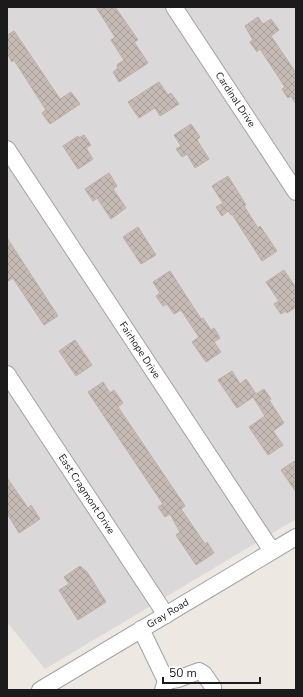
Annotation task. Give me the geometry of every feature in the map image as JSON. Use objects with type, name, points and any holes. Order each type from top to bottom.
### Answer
[{"type":"street","name":"Cardinal Drive","points":[[174,7],[296,192]]},
{"type":"street","name":"Fairhope Drive","points":[[7,149],[272,551]]},
{"type":"street","name":"East Cragmont Drive","points":[[7,374],[166,614]]},
{"type":"street","name":"Gray Road","points":[[40,690],[296,537]]},
{"type":"street","points":[[141,629],[165,686],[199,671],[204,674],[213,690]]},
{"type":"shaded area","points":[[7,7],[296,7],[296,519],[45,669],[7,622]]},
{"type":"building","points":[[96,7],[115,7],[138,40],[134,42],[148,63],[119,82],[113,72],[118,68],[117,65],[124,60],[111,40],[115,37]]},
{"type":"building","points":[[258,17],[263,24],[271,19],[279,30],[271,36],[296,73],[296,104],[291,96],[288,98],[282,89],[285,87],[260,49],[257,52],[250,42],[253,40],[245,26]]},
{"type":"building","points":[[14,31],[60,99],[71,92],[80,104],[50,124],[42,113],[46,110],[14,60],[12,62],[7,53],[7,35]]},
{"type":"building","points":[[159,82],[168,95],[171,93],[179,104],[160,116],[155,108],[139,118],[128,102]]},
{"type":"building","points":[[191,124],[200,137],[197,140],[209,159],[195,168],[187,154],[182,157],[176,149],[181,146],[174,135]]},
{"type":"building","points":[[84,135],[91,145],[86,148],[93,159],[78,169],[63,146],[78,136],[79,138]]},
{"type":"building","points":[[109,173],[117,186],[113,189],[126,208],[111,219],[97,198],[93,201],[85,189]]},
{"type":"building","points":[[228,176],[258,228],[260,226],[277,251],[262,261],[232,214],[231,215],[228,211],[222,216],[216,207],[223,203],[212,186]]},
{"type":"building","points":[[138,227],[156,255],[141,264],[123,237]]},
{"type":"building","points":[[7,238],[58,316],[44,325],[13,278],[7,282]]},
{"type":"building","points":[[284,270],[296,288],[296,307],[287,313],[286,311],[281,314],[274,304],[279,301],[266,282]]},
{"type":"building","points":[[170,271],[201,319],[203,318],[211,330],[214,328],[220,338],[214,342],[221,352],[206,362],[192,342],[199,337],[181,310],[174,314],[167,304],[163,306],[156,296],[160,293],[153,282]]},
{"type":"building","points":[[75,340],[92,365],[76,376],[59,351]]},
{"type":"building","points":[[232,371],[240,384],[246,379],[256,394],[264,389],[271,399],[269,400],[284,423],[273,431],[283,445],[268,455],[249,427],[265,416],[253,397],[237,408],[218,380]]},
{"type":"building","points":[[103,382],[110,393],[114,390],[123,403],[118,407],[185,506],[181,509],[205,544],[207,542],[214,553],[196,565],[176,535],[180,532],[170,514],[165,517],[158,507],[163,504],[88,392]]},
{"type":"building","points":[[296,460],[296,492],[281,470]]},
{"type":"building","points":[[7,478],[28,508],[31,505],[40,519],[19,533],[7,513]]},
{"type":"building","points":[[80,566],[87,572],[106,602],[78,620],[59,590],[69,584],[64,577]]}]
